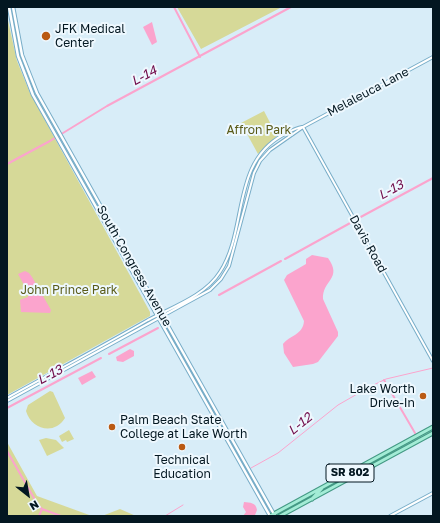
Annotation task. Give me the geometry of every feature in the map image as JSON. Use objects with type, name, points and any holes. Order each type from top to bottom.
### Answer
[{"type":"main road","name":"South Congress Avenue","points":[[11,7],[13,26],[16,29],[22,55],[32,81],[159,320],[272,516]]},
{"type":"main road","name":"South Congress Avenue","points":[[11,7],[11,27],[20,64],[33,95],[106,224],[116,235],[161,313],[272,516]]},
{"type":"main road","name":"SR 802","points":[[272,516],[433,427]]},
{"type":"main road","name":"SR 802","points":[[280,516],[433,433]]},
{"type":"main road","points":[[354,476],[365,465]]},
{"type":"main road","points":[[323,493],[331,483]]},
{"type":"main road","points":[[312,499],[322,488]]},
{"type":"street","name":"Melaleuca Lane","points":[[163,317],[206,293],[224,275],[233,256],[254,173],[260,161],[274,146],[303,127],[433,57]]},
{"type":"street","name":"Melaleuca Lane","points":[[7,398],[202,290],[220,272],[228,254],[248,177],[257,158],[274,140],[298,127],[303,127]]},
{"type":"street","name":"Davis Road","points":[[303,127],[433,362]]},
{"type":"street","points":[[7,401],[163,317]]},
{"type":"street","points":[[390,516],[433,493]]},
{"type":"green space","points":[[177,7],[282,7],[201,49]]},
{"type":"green space","name":"John Prince Park","points":[[7,16],[17,61],[30,93],[150,312],[150,316],[7,395]]},
{"type":"green space","name":"Affron Park","points":[[264,111],[277,136],[258,154],[241,123]]},
{"type":"green space","points":[[50,391],[53,392],[65,418],[55,427],[43,428],[33,422],[26,411],[28,405]]},
{"type":"green space","points":[[69,430],[74,439],[67,442],[66,440],[62,442],[59,436]]},
{"type":"green space","points":[[46,438],[56,440],[64,448],[47,456],[39,440]]},
{"type":"green space","points":[[7,442],[37,496],[92,516],[7,516]]},
{"type":"green space","points":[[120,509],[136,516],[102,516]]},
{"type":"shaded area","points":[[152,22],[157,42],[152,45],[143,27]]},
{"type":"shaded area","points":[[312,255],[328,258],[332,265],[333,275],[325,288],[323,299],[338,332],[338,336],[318,362],[293,367],[284,353],[283,344],[299,332],[304,321],[284,280],[287,275],[306,264],[306,259]]},
{"type":"shaded area","points":[[25,271],[32,277],[51,310],[50,313],[21,312],[20,300],[28,297],[29,294],[18,274]]},
{"type":"shaded area","points":[[130,349],[134,351],[134,356],[123,362],[117,361],[116,357]]},
{"type":"shaded area","points":[[92,371],[96,377],[82,385],[78,378]]},
{"type":"shaded area","points":[[244,502],[252,503],[256,507],[257,510],[255,515],[243,516],[246,512],[243,507]]},
{"type":"waterway","points":[[174,7],[200,57]]},
{"type":"waterway","name":"L-14","points":[[7,164],[50,141],[107,106],[291,7]]},
{"type":"waterway","name":"L-13","points":[[357,219],[433,178]]},
{"type":"waterway","name":"L-13","points":[[285,259],[352,222]]},
{"type":"waterway","name":"L-13","points":[[219,295],[281,261]]},
{"type":"waterway","name":"L-13","points":[[109,354],[158,328]]},
{"type":"waterway","name":"L-13","points":[[7,408],[101,358]]},
{"type":"waterway","name":"L-12","points":[[361,391],[386,379],[433,368]]},
{"type":"waterway","points":[[384,380],[415,433]]},
{"type":"waterway","name":"L-12","points":[[251,468],[278,453],[338,405],[359,393]]},
{"type":"waterway","name":"L-13","points":[[7,451],[38,505],[42,509],[61,516]]},
{"type":"waterway","name":"L-12","points":[[165,516],[183,505]]},
{"type":"waterway","name":"L-13","points":[[39,516],[42,509]]},
{"type":"place","name":"JFK Medical Center","points":[[46,36]]},
{"type":"place","name":"Lake Worth Drive-In","points":[[423,396]]},
{"type":"place","name":"Palm Beach State College at Lake Worth","points":[[112,427]]},
{"type":"place","name":"Technical Education","points":[[182,447]]}]
